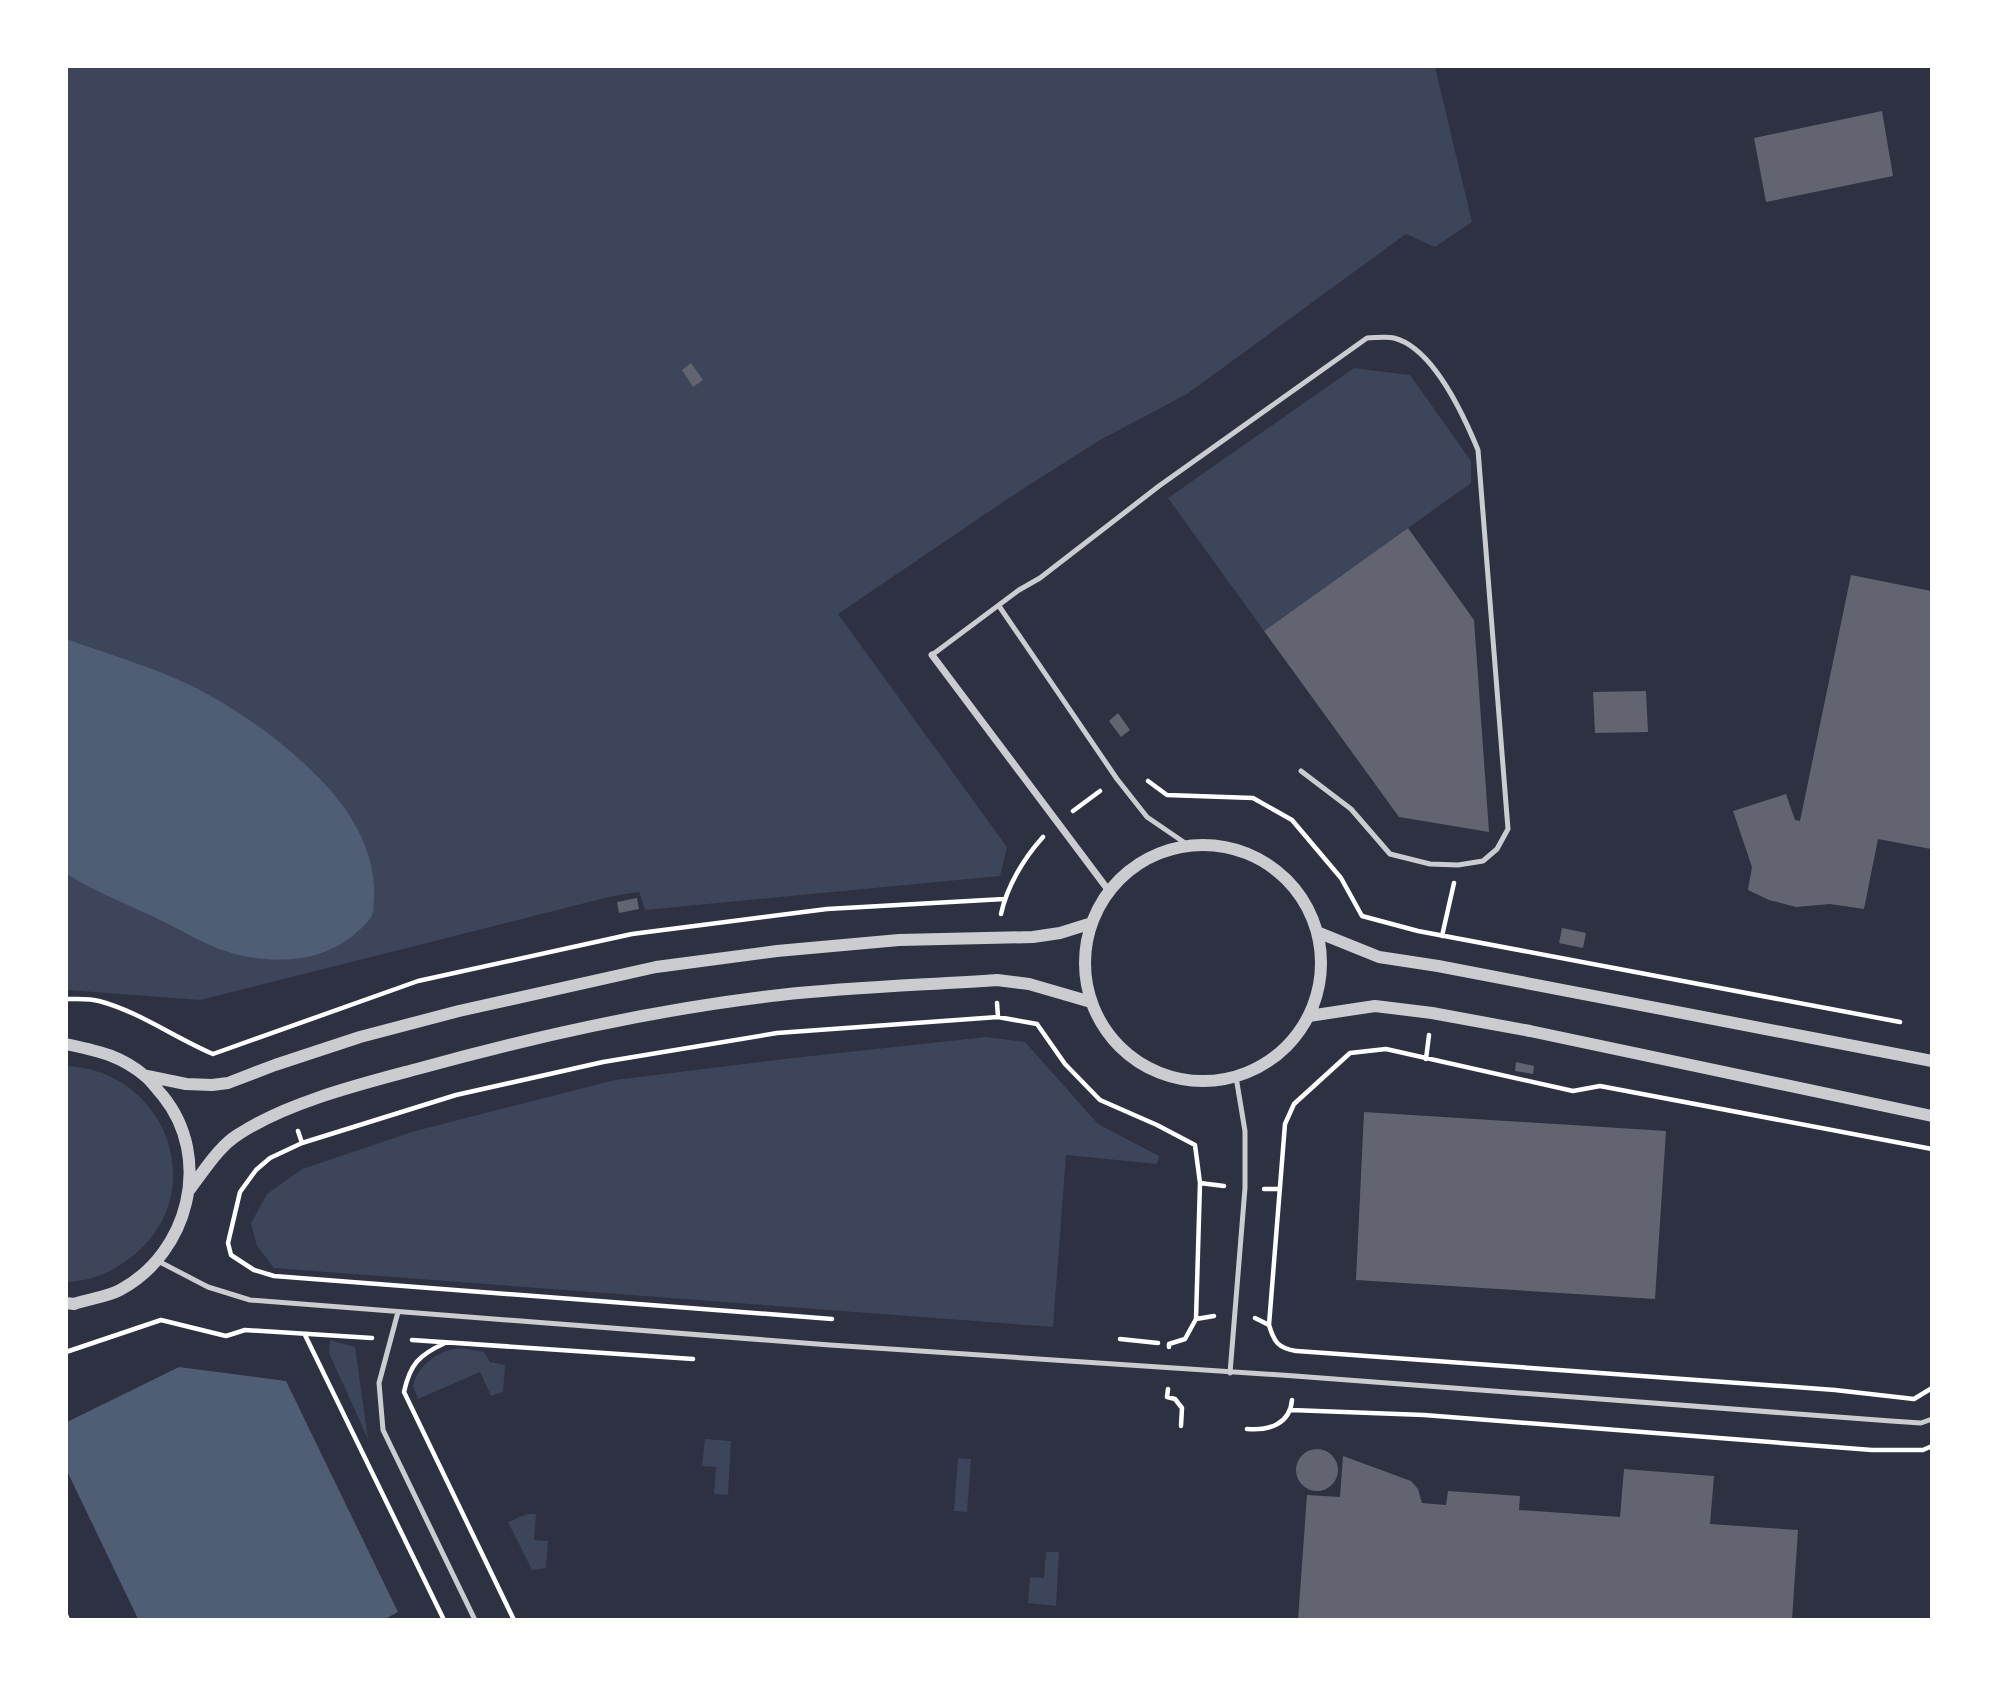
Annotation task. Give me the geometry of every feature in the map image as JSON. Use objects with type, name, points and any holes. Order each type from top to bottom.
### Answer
[{"type":"street","points":[[932,655],[1109,891]]},
{"type":"street","points":[[1188,845],[1230,848],[1250,854],[1280,873],[1306,906],[1317,932],[1321,960],[1318,989],[1309,1016],[1296,1037],[1258,1068],[1236,1077],[1212,1081],[1188,1081],[1165,1075],[1143,1065],[1124,1051],[1108,1034],[1091,1002],[1085,968],[1086,945],[1092,923],[1117,881],[1138,864],[1162,852],[1188,845]]},
{"type":"street","points":[[66,1044],[108,1053],[147,1076],[186,1084],[212,1085],[228,1083],[360,1037],[459,1011],[656,967],[777,951],[886,941],[1034,937],[1060,933],[1092,923]]},
{"type":"street","points":[[1317,932],[1379,957],[1931,1060]]},
{"type":"street","points":[[190,1189],[236,1135],[266,1118],[292,1108],[374,1081],[495,1048],[662,1012],[768,997],[997,981],[1029,984],[1091,1002]]},
{"type":"street","points":[[1309,1016],[1375,1006],[1432,1013],[1530,1031],[1931,1116]]},
{"type":"street","points":[[66,1303],[74,1304],[120,1290],[158,1261],[179,1228],[190,1189],[188,1148],[173,1109],[147,1076]]},
{"type":"lane","points":[[932,655],[1019,590],[1040,578],[1159,486],[1367,338],[1394,338],[1416,350],[1433,367],[1478,450],[1508,829],[1497,849],[1483,861],[1458,866],[1430,864],[1390,854],[1351,809],[1301,771]]},
{"type":"lane","points":[[999,606],[1117,779],[1147,817],[1188,845]]},
{"type":"lane","points":[[1230,1373],[1245,1188],[1245,1131],[1236,1077]]},
{"type":"lane","points":[[158,1261],[208,1287],[250,1300],[1891,1421],[1921,1423],[1931,1419]]},
{"type":"lane","points":[[398,1312],[379,1383],[383,1430],[475,1619]]},
{"type":"path","points":[[66,999],[97,1000],[143,1017],[184,1042],[214,1054],[418,981],[632,934],[827,909],[1004,899],[1030,852],[1056,823],[1133,770],[1167,795],[1253,798],[1292,820],[1341,877],[1362,916],[1418,931],[1900,1022]]},
{"type":"path","points":[[832,1319],[274,1276],[254,1270],[231,1255],[228,1243],[240,1192],[256,1170],[271,1158],[302,1143],[456,1095],[603,1062],[777,1033],[998,1017],[1037,1024],[1065,1064],[1100,1100],[1195,1145],[1200,1183],[1196,1319],[1185,1339],[1169,1347],[1120,1339]]},
{"type":"path","points":[[264,1036],[275,1065]]},
{"type":"path","points":[[1931,1149],[1600,1086],[1573,1091],[1386,1049],[1350,1053],[1294,1104],[1285,1124],[1269,1325],[1276,1344],[1282,1349],[1297,1351],[1822,1389],[1914,1399],[1931,1388]]},
{"type":"path","points":[[292,1108],[302,1143]]},
{"type":"path","points":[[1196,1319],[1214,1316]]},
{"type":"path","points":[[1254,1318],[1269,1325]]},
{"type":"path","points":[[66,1352],[161,1320],[226,1336],[245,1330],[703,1359]]},
{"type":"path","points":[[304,1335],[444,1619]]},
{"type":"path","points":[[446,1343],[428,1351],[416,1361],[408,1375],[404,1392],[514,1619]]},
{"type":"path","points":[[1296,1358],[1297,1351]]},
{"type":"path","points":[[1168,1388],[1167,1396],[1175,1399],[1182,1408],[1181,1426]]},
{"type":"path","points":[[1247,1429],[1262,1430],[1283,1421],[1291,1410],[1292,1400]]},
{"type":"path","points":[[1291,1410],[1424,1415],[1872,1450],[1923,1450],[1931,1446]]},
{"type":"shaded area","points":[[66,67],[1435,67],[1472,222],[1435,247],[1406,234],[1187,394],[1100,440],[838,614],[1007,847],[1000,876],[645,910],[639,892],[613,896],[200,1000],[67,990]]},
{"type":"shaded area","points":[[1354,368],[1410,375],[1471,461],[1471,483],[1264,631],[1168,498]]},
{"type":"shaded area","points":[[66,639],[152,669],[200,690],[263,730],[306,765],[342,804],[360,833],[366,849],[374,883],[374,900],[372,915],[364,926],[337,946],[303,958],[278,960],[237,955],[202,942],[67,874]]},
{"type":"shaded area","points":[[986,1037],[1025,1042],[1098,1124],[1159,1156],[1157,1164],[1066,1155],[1053,1327],[274,1268],[257,1246],[251,1223],[267,1194],[302,1169],[415,1131],[615,1080]]},
{"type":"shaded area","points":[[67,1066],[102,1073],[131,1089],[153,1112],[168,1140],[173,1171],[169,1202],[155,1232],[130,1258],[116,1268],[92,1278],[67,1282]]},
{"type":"shaded area","points":[[330,1340],[355,1347],[368,1439],[329,1353]]},
{"type":"shaded area","points":[[462,1348],[484,1352],[490,1362],[505,1365],[503,1392],[491,1396],[480,1372],[418,1399],[413,1386],[425,1364],[438,1355]]},
{"type":"shaded area","points":[[179,1367],[286,1381],[398,1612],[383,1620],[138,1619],[67,1471],[67,1422]]},
{"type":"shaded area","points":[[705,1439],[731,1441],[728,1495],[714,1494],[716,1467],[702,1466]]},
{"type":"shaded area","points":[[958,1458],[971,1459],[967,1512],[954,1511]]},
{"type":"shaded area","points":[[527,1514],[536,1514],[534,1540],[548,1541],[546,1568],[532,1570],[508,1522]]},
{"type":"shaded area","points":[[1046,1552],[1059,1552],[1056,1606],[1028,1603],[1030,1577],[1044,1578]]},
{"type":"building","points":[[1882,111],[1893,176],[1766,202],[1754,138]]},
{"type":"building","points":[[691,363],[703,380],[693,387],[682,370]]},
{"type":"building","points":[[1408,528],[1474,620],[1489,832],[1399,817],[1264,631]]},
{"type":"building","points":[[1851,575],[1931,591],[1931,849],[1878,839],[1864,909],[1830,904],[1796,907],[1769,900],[1748,890],[1752,867],[1733,811],[1786,794],[1795,820],[1800,821]]},
{"type":"building","points":[[1646,691],[1648,732],[1595,733],[1593,692]]},
{"type":"building","points":[[1118,713],[1130,730],[1121,737],[1109,721]]},
{"type":"building","points":[[637,898],[639,909],[619,913],[617,902]]},
{"type":"building","points":[[1562,928],[1586,933],[1583,948],[1559,943]]},
{"type":"building","points":[[1516,1062],[1534,1066],[1533,1074],[1515,1071]]},
{"type":"building","points":[[1364,1112],[1666,1131],[1655,1299],[1356,1280]]},
{"type":"building","points":[[1317,1449],[1332,1455],[1338,1470],[1332,1485],[1317,1491],[1302,1485],[1296,1470],[1302,1455]]},
{"type":"building","points":[[1343,1456],[1411,1481],[1418,1489],[1422,1503],[1446,1505],[1448,1491],[1520,1496],[1519,1510],[1620,1517],[1624,1469],[1714,1476],[1710,1524],[1798,1530],[1792,1620],[1298,1620],[1307,1495],[1340,1497]]}]
